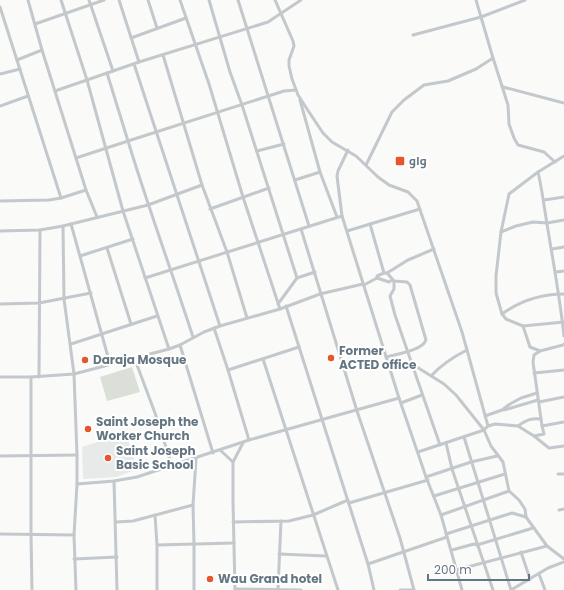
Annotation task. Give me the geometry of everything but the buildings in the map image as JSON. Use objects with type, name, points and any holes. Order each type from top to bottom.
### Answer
[{"type":"street","points":[[28,0],[42,50],[86,190],[97,217]]},
{"type":"street","points":[[61,0],[87,80],[123,211],[168,349]]},
{"type":"street","points":[[89,0],[113,71]]},
{"type":"street","points":[[35,24],[104,0]]},
{"type":"street","points":[[119,0],[139,62]]},
{"type":"street","points":[[148,0],[156,28]]},
{"type":"street","points":[[180,0],[209,84],[257,242],[280,309]]},
{"type":"street","points":[[209,0],[230,72],[257,151],[297,278]]},
{"type":"street","points":[[238,0],[309,226]]},
{"type":"street","points":[[275,0],[280,14],[291,33],[294,46],[289,60],[289,66],[320,172],[337,217]]},
{"type":"street","points":[[55,91],[163,54],[247,30],[268,22],[301,0]]},
{"type":"street","points":[[476,0],[508,105],[510,124],[514,138],[518,145],[544,152],[555,162]]},
{"type":"street","points":[[413,35],[481,17],[525,0]]},
{"type":"street","points":[[0,7],[61,198]]},
{"type":"street","points":[[131,38],[186,18]]},
{"type":"street","points":[[17,60],[42,50]]},
{"type":"street","points":[[163,54],[202,185],[227,252],[247,318]]},
{"type":"street","points":[[366,165],[392,112],[404,100],[424,85],[448,81],[476,69],[493,58]]},
{"type":"street","points":[[134,64],[213,311],[220,326]]},
{"type":"street","points":[[0,74],[20,69]]},
{"type":"street","points":[[107,73],[148,206],[171,269],[193,337]]},
{"type":"street","points":[[503,87],[564,103]]},
{"type":"street","points":[[76,158],[284,91],[296,90]]},
{"type":"street","points":[[298,95],[323,133],[332,142],[348,150],[378,177],[389,185],[412,195],[416,201],[434,249],[467,350],[488,426]]},
{"type":"street","points":[[0,106],[28,96]]},
{"type":"street","points":[[257,151],[284,144]]},
{"type":"street","points":[[348,150],[337,176],[342,216],[399,398],[441,515],[462,590]]},
{"type":"street","points":[[563,322],[523,326],[506,319],[502,314],[496,293],[496,276],[500,232],[507,205],[508,194],[538,172],[564,156]]},
{"type":"street","points":[[295,180],[320,172]]},
{"type":"street","points":[[538,172],[556,272],[564,336]]},
{"type":"street","points":[[0,231],[40,230],[63,226],[148,206],[202,185]]},
{"type":"street","points":[[210,209],[269,188]]},
{"type":"street","points":[[0,201],[49,200],[61,198],[86,190]]},
{"type":"street","points":[[544,200],[564,197]]},
{"type":"street","points":[[347,231],[420,209]]},
{"type":"street","points":[[145,278],[342,216]]},
{"type":"street","points":[[500,232],[533,222],[564,220]]},
{"type":"street","points":[[71,224],[110,364]]},
{"type":"street","points":[[370,224],[385,273],[393,281],[394,289],[390,296],[407,352],[440,445]]},
{"type":"street","points":[[63,226],[64,299],[74,374],[77,455],[74,535],[76,590]]},
{"type":"street","points":[[301,229],[315,272],[320,294],[403,551],[414,590],[400,590]]},
{"type":"street","points":[[39,376],[40,230]]},
{"type":"street","points":[[80,256],[133,239]]},
{"type":"street","points":[[552,249],[564,247]]},
{"type":"street","points":[[107,248],[131,324]]},
{"type":"street","points":[[0,377],[31,377],[74,374],[168,349],[220,326],[280,309],[320,294],[363,284],[377,278],[377,276],[408,260],[434,249]]},
{"type":"street","points":[[556,272],[564,271]]},
{"type":"street","points":[[278,304],[297,278],[315,272]]},
{"type":"street","points":[[377,278],[389,282],[407,282],[410,285],[426,338],[425,344],[407,352],[386,357]]},
{"type":"street","points":[[0,304],[39,304],[91,293]]},
{"type":"street","points":[[502,314],[524,301],[564,294]]},
{"type":"street","points":[[286,306],[368,564],[374,590]]},
{"type":"street","points":[[71,344],[157,316]]},
{"type":"street","points":[[523,326],[530,347],[540,351]]},
{"type":"street","points":[[214,328],[249,440]]},
{"type":"street","points":[[534,436],[544,434],[534,373],[534,355],[540,351],[564,344]]},
{"type":"street","points":[[180,345],[214,452]]},
{"type":"street","points":[[228,370],[299,347]]},
{"type":"street","points":[[431,376],[451,358],[467,350]]},
{"type":"street","points":[[134,357],[155,413],[172,466]]},
{"type":"street","points":[[263,359],[338,590]]},
{"type":"street","points":[[412,364],[444,384],[484,430],[491,446],[503,462],[504,474],[509,491],[522,504],[526,518]]},
{"type":"street","points":[[534,373],[564,370]]},
{"type":"street","points":[[31,377],[32,590]]},
{"type":"street","points":[[502,410],[521,398],[537,393]]},
{"type":"street","points":[[401,402],[422,395]]},
{"type":"street","points":[[77,484],[114,481],[137,477],[196,459],[249,440],[399,398]]},
{"type":"street","points":[[485,416],[538,401],[564,398]]},
{"type":"street","points":[[518,426],[526,420],[532,418],[542,419]]},
{"type":"street","points":[[542,426],[564,422]]},
{"type":"street","points":[[418,452],[484,430],[488,426],[495,424],[518,426],[549,448],[564,446]]},
{"type":"street","points":[[368,564],[471,526],[489,520],[512,513],[526,518],[547,546],[564,561],[548,568],[511,590],[501,559],[495,539],[489,520],[483,501],[477,483],[464,437]]},
{"type":"street","points":[[243,442],[233,462],[235,590],[301,590]]},
{"type":"street","points":[[446,443],[452,469],[493,590]]},
{"type":"street","points":[[220,450],[233,462]]},
{"type":"street","points":[[0,456],[77,455]]},
{"type":"street","points":[[233,522],[281,521],[313,515],[348,501],[384,493],[471,462],[497,456]]},
{"type":"street","points":[[194,590],[192,505],[196,459]]},
{"type":"street","points":[[434,496],[504,474]]},
{"type":"street","points":[[558,474],[564,474]]},
{"type":"street","points":[[114,481],[117,590]]},
{"type":"street","points":[[441,515],[465,508],[509,491]]},
{"type":"street","points":[[116,522],[132,521],[192,505]]},
{"type":"street","points":[[559,510],[564,509]]},
{"type":"street","points":[[155,515],[157,544],[157,590]]},
{"type":"street","points":[[278,589],[281,521]]},
{"type":"street","points":[[452,550],[474,544],[477,545],[533,528]]},
{"type":"street","points":[[0,534],[74,535]]},
{"type":"street","points":[[157,544],[234,543]]},
{"type":"street","points":[[456,570],[547,546]]},
{"type":"street","points":[[521,552],[530,579]]},
{"type":"street","points":[[279,554],[326,556]]},
{"type":"street","points":[[74,558],[117,558]]},
{"type":"street","points":[[538,574],[545,590]]},
{"type":"shaded area","points":[[132,367],[140,392],[107,401],[100,377]]},
{"type":"shaded area","name":"Saint Joseph Basic School","points":[[126,433],[137,469],[117,477],[83,479],[82,447]]},
{"type":"place","name":"واو","points":[[400,161]]},
{"type":"place","name":"Former ACTED office","points":[[331,358]]},
{"type":"place","name":"Daraja Mosque","points":[[85,360]]},
{"type":"place","name":"Saint Joseph the Worker Church","points":[[88,429]]},
{"type":"place","name":"Saint Joseph Basic School","points":[[108,458]]},
{"type":"place","name":"Wau Grand hotel","points":[[210,579]]}]
